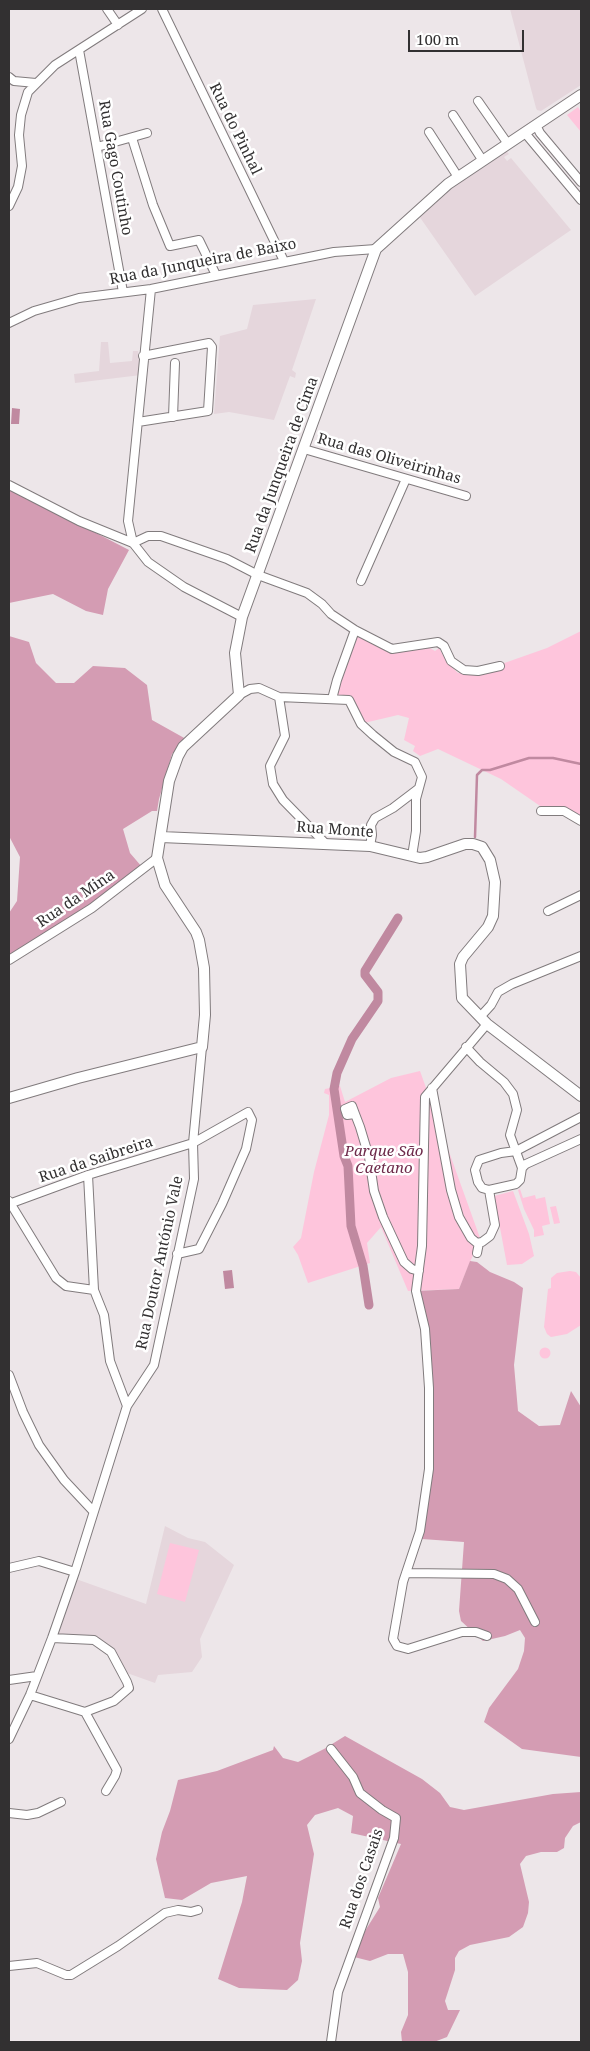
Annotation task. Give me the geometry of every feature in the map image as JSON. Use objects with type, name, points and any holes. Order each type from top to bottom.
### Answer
[{"type":"main road","points":[[376,249],[435,194],[581,95]]},
{"type":"main road","name":"Rua da Junqueira de Cima","points":[[239,695],[235,653],[242,617],[376,249]]},
{"type":"main road","points":[[156,858],[169,781],[178,756],[191,738],[239,695]]},
{"type":"main road","name":"Rua Monte","points":[[161,837],[370,846],[412,856],[427,857],[458,846],[474,844],[482,847],[490,860],[495,882],[493,916],[488,927],[463,956],[459,973],[462,998],[483,1020],[581,1096]]},
{"type":"main road","name":"Rua Doutor António Vale","points":[[156,858],[165,885],[196,932],[198,940],[204,968],[205,1015],[202,1047]]},
{"type":"main road","points":[[9,1098],[78,1078],[202,1047]]},
{"type":"street","points":[[107,9],[118,25]]},
{"type":"street","points":[[9,206],[18,187],[22,166],[19,135],[21,116],[28,92],[55,65],[142,9]]},
{"type":"street","name":"Rua do Pinhal","points":[[162,9],[284,261]]},
{"type":"street","name":"Rua Gago Coutinho","points":[[79,50],[123,292]]},
{"type":"street","points":[[9,77],[14,81],[36,83]]},
{"type":"street","points":[[478,102],[508,144]]},
{"type":"street","points":[[453,115],[483,160]]},
{"type":"street","points":[[536,125],[540,133],[581,182]]},
{"type":"street","points":[[429,132],[458,177]]},
{"type":"street","points":[[97,147],[146,133]]},
{"type":"street","points":[[525,133],[581,200]]},
{"type":"street","points":[[132,138],[153,205],[170,246],[199,240],[216,275]]},
{"type":"street","name":"Rua da Junqueira de Baixo","points":[[9,323],[34,311],[56,304],[150,289],[334,252],[376,249]]},
{"type":"street","points":[[150,289],[128,521],[134,543],[148,562],[184,586],[242,617]]},
{"type":"street","points":[[138,422],[208,411],[212,347],[209,342],[143,356]]},
{"type":"street","points":[[173,417],[175,363]]},
{"type":"street","name":"Rua das Oliveirinhas","points":[[304,449],[466,496]]},
{"type":"street","points":[[361,581],[406,479]]},
{"type":"street","points":[[9,485],[79,521],[134,543],[148,536],[161,536],[227,560],[258,575],[307,593],[322,604],[331,614],[355,630],[392,649],[438,642],[444,646],[452,661],[464,670],[478,670],[500,666]]},
{"type":"street","points":[[332,699],[355,630]]},
{"type":"street","points":[[239,695],[250,689],[258,688],[279,697],[349,700],[361,724],[394,752],[415,762],[422,777],[418,789],[416,831],[412,856]]},
{"type":"street","points":[[279,697],[285,736],[270,766],[273,784],[283,800],[325,843]]},
{"type":"street","points":[[370,846],[371,825],[375,818],[393,808],[418,789]]},
{"type":"street","points":[[541,811],[564,811],[581,821]]},
{"type":"street","name":"Rua da Mina","points":[[9,960],[92,908],[156,858]]},
{"type":"street","points":[[548,911],[581,895]]},
{"type":"street","points":[[488,1636],[476,1632],[462,1632],[408,1649],[397,1646],[393,1639],[406,1573],[420,1531],[429,1469],[429,1388],[424,1329],[416,1291],[422,1246],[425,1097],[466,1047],[498,992],[581,956]]},
{"type":"street","name":"Rua Doutor António Vale","points":[[9,1739],[30,1695],[52,1638],[75,1572],[127,1406],[154,1365],[194,1179],[192,1143],[202,1047]]},
{"type":"street","points":[[466,1047],[480,1062],[504,1082],[513,1094],[517,1110],[510,1135],[516,1151],[522,1168],[520,1180],[516,1184],[489,1190],[482,1188],[478,1182],[475,1170],[479,1160],[500,1153],[516,1151],[581,1117]]},
{"type":"street","points":[[432,1088],[451,1190],[459,1217],[471,1238],[479,1243]]},
{"type":"street","name":"Rua da Saibreira","points":[[9,1203],[88,1175],[192,1143],[248,1112],[252,1120],[246,1149],[222,1204],[199,1249],[177,1254]]},
{"type":"street","points":[[355,1114],[368,1157],[374,1191],[383,1217],[404,1262],[412,1269],[419,1271]]},
{"type":"street","points":[[522,1168],[526,1164],[581,1139]]},
{"type":"street","points":[[88,1175],[94,1290],[104,1315],[110,1361],[127,1406]]},
{"type":"street","points":[[477,1253],[479,1243],[490,1236],[495,1226],[489,1190]]},
{"type":"street","points":[[9,1203],[56,1278],[66,1286],[94,1290]]},
{"type":"street","points":[[9,1375],[23,1412],[39,1445],[64,1480],[93,1511]]},
{"type":"street","points":[[9,1568],[39,1561],[75,1572]]},
{"type":"street","points":[[406,1573],[494,1574],[507,1579],[518,1589],[535,1622]]},
{"type":"street","points":[[30,1695],[85,1712],[114,1701],[129,1688],[112,1652],[94,1640],[52,1638]]},
{"type":"street","points":[[9,1680],[37,1676]]},
{"type":"street","points":[[85,1712],[117,1770],[106,1791]]},
{"type":"street","name":"Rua dos Casais","points":[[331,1749],[353,1776],[360,1792],[382,1810],[396,1818],[394,1838],[338,1992],[331,2042]]},
{"type":"street","points":[[9,1813],[27,1815],[38,1813],[61,1802]]},
{"type":"street","points":[[9,1966],[37,1962],[66,1975],[71,1974],[118,1946],[165,1913],[178,1910],[191,1912],[198,1910]]},
{"type":"shaded area","points":[[510,9],[581,9],[581,85],[541,111],[536,108]]},
{"type":"shaded area","points":[[505,150],[509,154],[504,157],[507,161],[511,158],[571,230],[475,296],[419,216],[447,191],[502,154],[501,152]]},
{"type":"shaded area","points":[[316,299],[292,370],[296,373],[295,378],[290,376],[274,420],[229,412],[214,414],[220,336],[247,329],[253,305]]},
{"type":"shaded area","points":[[101,342],[108,342],[110,363],[132,361],[133,351],[138,351],[141,375],[75,383],[74,374],[99,371]]},
{"type":"shaded area","points":[[12,408],[20,409],[19,424],[11,424]]},
{"type":"shaded area","points":[[9,488],[129,550],[108,589],[103,615],[86,611],[53,594],[9,603]]},
{"type":"shaded area","points":[[9,636],[29,642],[36,663],[56,683],[74,683],[93,666],[125,668],[147,685],[152,720],[186,739],[172,754],[157,811],[152,811],[123,829],[130,853],[142,867],[111,891],[9,958],[9,913],[17,901],[20,857],[9,836]]},
{"type":"shaded area","points":[[470,1261],[477,1262],[490,1272],[523,1288],[514,1365],[518,1411],[539,1426],[560,1425],[571,1391],[581,1407],[581,1757],[522,1749],[484,1722],[489,1708],[518,1669],[524,1651],[525,1638],[520,1630],[483,1641],[461,1621],[459,1611],[464,1542],[422,1539],[420,1531],[429,1469],[425,1329],[416,1291],[459,1289]]},
{"type":"shaded area","points":[[232,1270],[234,1288],[225,1289],[223,1271]]},
{"type":"shaded area","points":[[165,1526],[188,1538],[205,1542],[234,1565],[200,1639],[202,1657],[192,1672],[158,1675],[155,1683],[127,1673],[115,1650],[94,1636],[60,1635],[57,1632],[76,1579],[146,1604]]},
{"type":"shaded area","points":[[345,1736],[422,1779],[440,1793],[450,1807],[464,1810],[553,1794],[581,1792],[581,1822],[573,1826],[565,1838],[564,1848],[557,1852],[541,1852],[526,1856],[520,1864],[529,1902],[528,1913],[523,1927],[509,1937],[470,1945],[459,1951],[455,1958],[455,1970],[445,2001],[448,2010],[460,2010],[447,2037],[434,2042],[402,2042],[401,2032],[408,2015],[408,1972],[403,1954],[388,1954],[370,1961],[354,1957],[360,1939],[380,1907],[378,1898],[401,1844],[351,1833],[353,1816],[338,1808],[315,1815],[307,1825],[314,1854],[300,1943],[302,1961],[298,1980],[287,1990],[239,1988],[218,1979],[242,1902],[247,1876],[211,1883],[182,1900],[165,1898],[156,1859],[178,1780],[217,1771],[273,1750],[274,1746],[283,1758],[298,1762]]},
{"type":"green space","points":[[578,107],[581,112],[581,132],[567,115]]},
{"type":"green space","points":[[581,631],[581,817],[543,808],[501,779],[438,749],[420,756],[413,751],[415,746],[404,740],[409,718],[398,715],[364,723],[354,705],[336,697],[339,681],[357,633],[391,652],[428,647],[435,651],[439,648],[446,661],[458,673],[476,673],[547,648]]},
{"type":"green space","name":"Parque São Caetano","points":[[420,1071],[480,1238],[459,1289],[408,1291],[381,1227],[367,1243],[370,1263],[308,1283],[298,1255],[293,1247],[301,1238],[314,1172],[329,1115],[329,1095],[324,1093],[325,1089],[330,1088],[331,1085],[340,1086],[345,1102],[391,1078]]},
{"type":"green space","points":[[520,1189],[523,1198],[535,1195],[536,1199],[545,1197],[550,1224],[542,1226],[544,1235],[534,1237],[534,1230],[518,1190]]},
{"type":"green space","points":[[513,1191],[529,1234],[534,1256],[522,1264],[507,1265],[494,1196]]},
{"type":"green space","points":[[556,1206],[560,1223],[554,1224],[550,1207]]},
{"type":"green space","points":[[576,1272],[581,1278],[581,1325],[567,1334],[551,1337],[547,1334],[544,1327],[551,1278],[557,1273]]},
{"type":"green space","points":[[545,1347],[551,1353],[545,1359],[539,1353]]},
{"type":"green space","points":[[170,1543],[199,1550],[185,1602],[157,1594]]},
{"type":"waterway","points":[[475,837],[477,775],[482,770],[490,770],[529,758],[553,758],[581,764]]},
{"type":"waterway","points":[[369,1305],[363,1266],[351,1226],[348,1166],[344,1156],[334,1089],[337,1073],[352,1039],[378,1001],[378,992],[365,975],[365,971],[398,918]]}]
